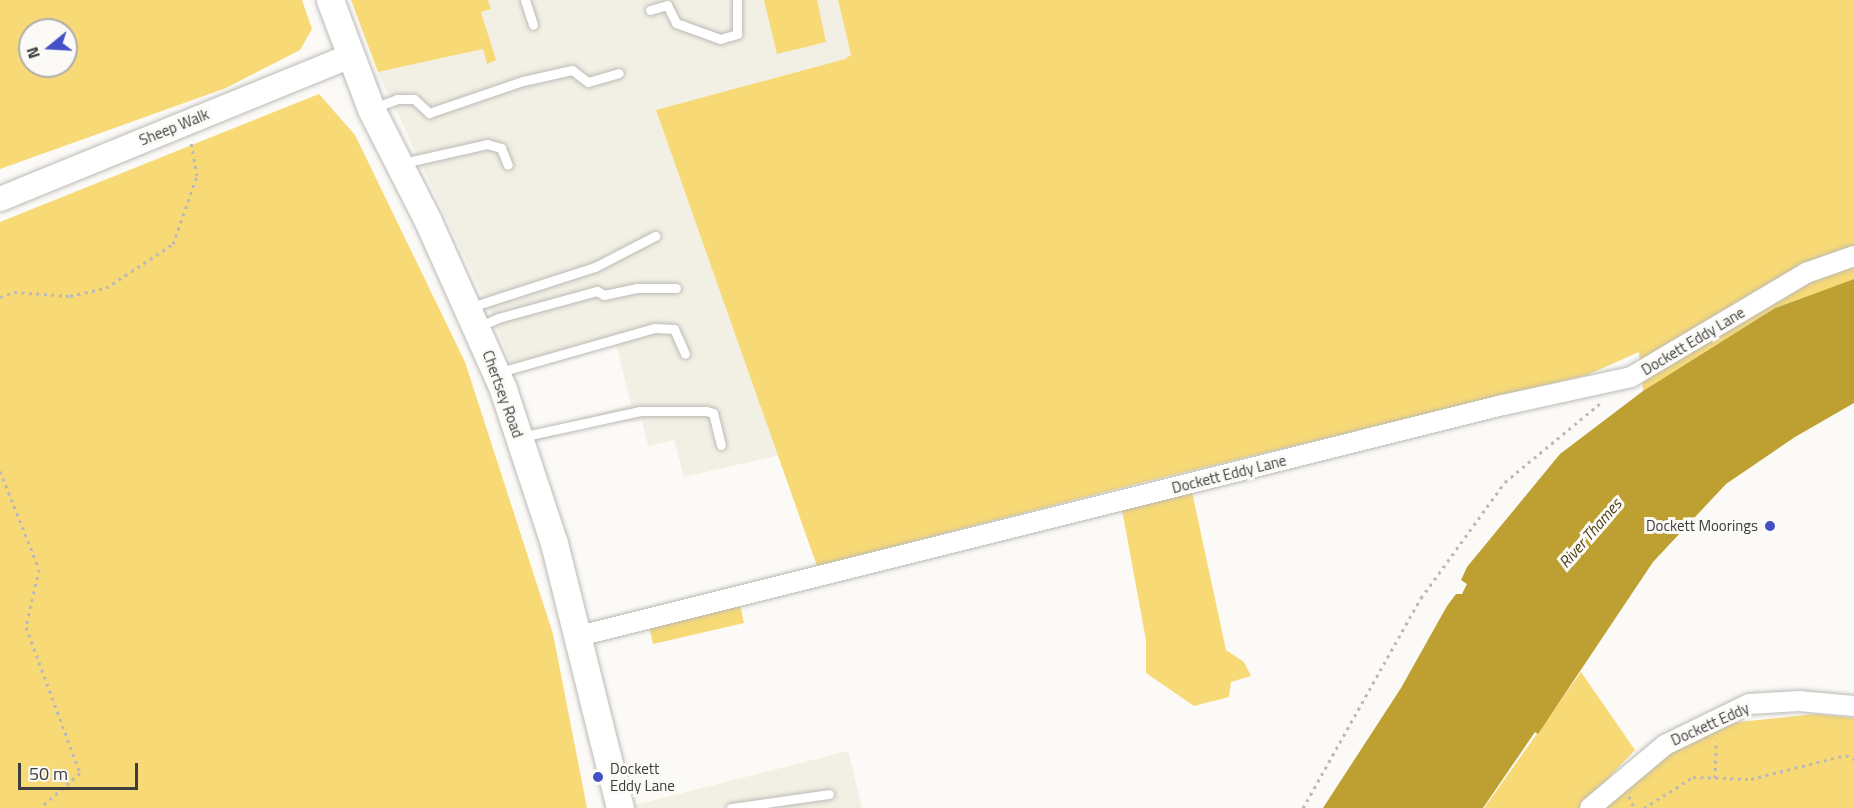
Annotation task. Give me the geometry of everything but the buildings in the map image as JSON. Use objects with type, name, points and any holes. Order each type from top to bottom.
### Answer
[{"type":"main road","name":"Chertsey Road","points":[[330,0],[371,109],[400,164],[497,372],[554,543],[620,808]]},
{"type":"street","name":"Sheep Walk","points":[[0,199],[350,56]]},
{"type":"street","name":"Dockett Eddy Lane","points":[[579,636],[1503,405],[1631,377],[1806,273],[1854,256]]},
{"type":"street","name":"Dockett Eddy","points":[[1590,808],[1665,745],[1749,704],[1799,701],[1854,706]]},
{"type":"lane","points":[[525,0],[533,25]]},
{"type":"lane","points":[[650,10],[666,3],[676,23],[720,39],[736,34],[736,0]]},
{"type":"lane","points":[[371,109],[397,99],[414,99],[429,113],[523,81],[572,70],[588,82],[619,73]]},
{"type":"lane","points":[[400,164],[487,144],[501,148],[507,165]]},
{"type":"lane","points":[[473,317],[595,267],[655,236]]},
{"type":"lane","points":[[473,317],[498,318],[597,291],[604,294],[636,288],[676,288]]},
{"type":"lane","points":[[497,372],[654,328],[674,329],[685,354]]},
{"type":"lane","points":[[519,437],[640,411],[706,411],[714,413],[721,445]]},
{"type":"lane","points":[[731,808],[829,794]]},
{"type":"path","points":[[0,297],[14,292],[70,296],[106,288],[173,244],[197,176],[184,123]]},
{"type":"path","points":[[1303,808],[1422,598],[1505,482],[1606,399]]},
{"type":"path","points":[[0,471],[39,569],[26,627],[80,772],[40,808]]},
{"type":"path","points":[[1715,777],[1716,719]]},
{"type":"path","points":[[1644,808],[1693,777],[1751,779],[1846,755],[1854,759]]},
{"type":"shaded area","points":[[0,0],[302,0],[312,29],[300,50],[226,88],[0,169]]},
{"type":"shaded area","points":[[351,0],[488,0],[491,9],[481,12],[496,60],[487,64],[483,49],[378,72]]},
{"type":"shaded area","points":[[483,0],[838,0],[851,55],[845,59],[656,110],[780,455],[684,477],[674,440],[648,446],[642,421],[597,424],[539,441],[535,430],[631,405],[616,343],[514,371],[491,313],[378,72],[483,49],[496,61],[481,12],[490,9]]},
{"type":"shaded area","points":[[764,0],[817,0],[826,42],[777,54]]},
{"type":"shaded area","points":[[838,0],[1854,0],[1854,279],[1775,308],[1643,391],[1639,352],[1587,375],[1144,482],[817,566],[656,110],[845,59],[851,55]]},
{"type":"shaded area","points":[[319,94],[355,135],[465,362],[553,634],[587,808],[0,808],[0,222]]},
{"type":"shaded area","points":[[1192,492],[1226,650],[1244,662],[1251,676],[1231,682],[1229,697],[1194,706],[1146,673],[1146,640],[1122,510]]},
{"type":"shaded area","points":[[739,601],[744,623],[653,644],[649,626]]},
{"type":"shaded area","points":[[1581,672],[1635,750],[1580,808],[1484,808]]},
{"type":"shaded area","points":[[1815,714],[1854,718],[1854,808],[1600,808],[1677,742],[1739,722]]},
{"type":"shaded area","points":[[848,751],[862,808],[635,808],[635,805]]},
{"type":"water","name":"River Thames","points":[[1854,279],[1854,403],[1795,437],[1726,484],[1653,562],[1538,734],[1535,732],[1483,808],[1323,808],[1401,688],[1447,606],[1456,594],[1462,594],[1467,584],[1461,580],[1467,567],[1560,454],[1643,391],[1775,308]]},
{"type":"place","name":"Dockett Moorings","points":[[1770,526]]},
{"type":"place","name":"Dockett Eddy Lane","points":[[598,777]]}]
